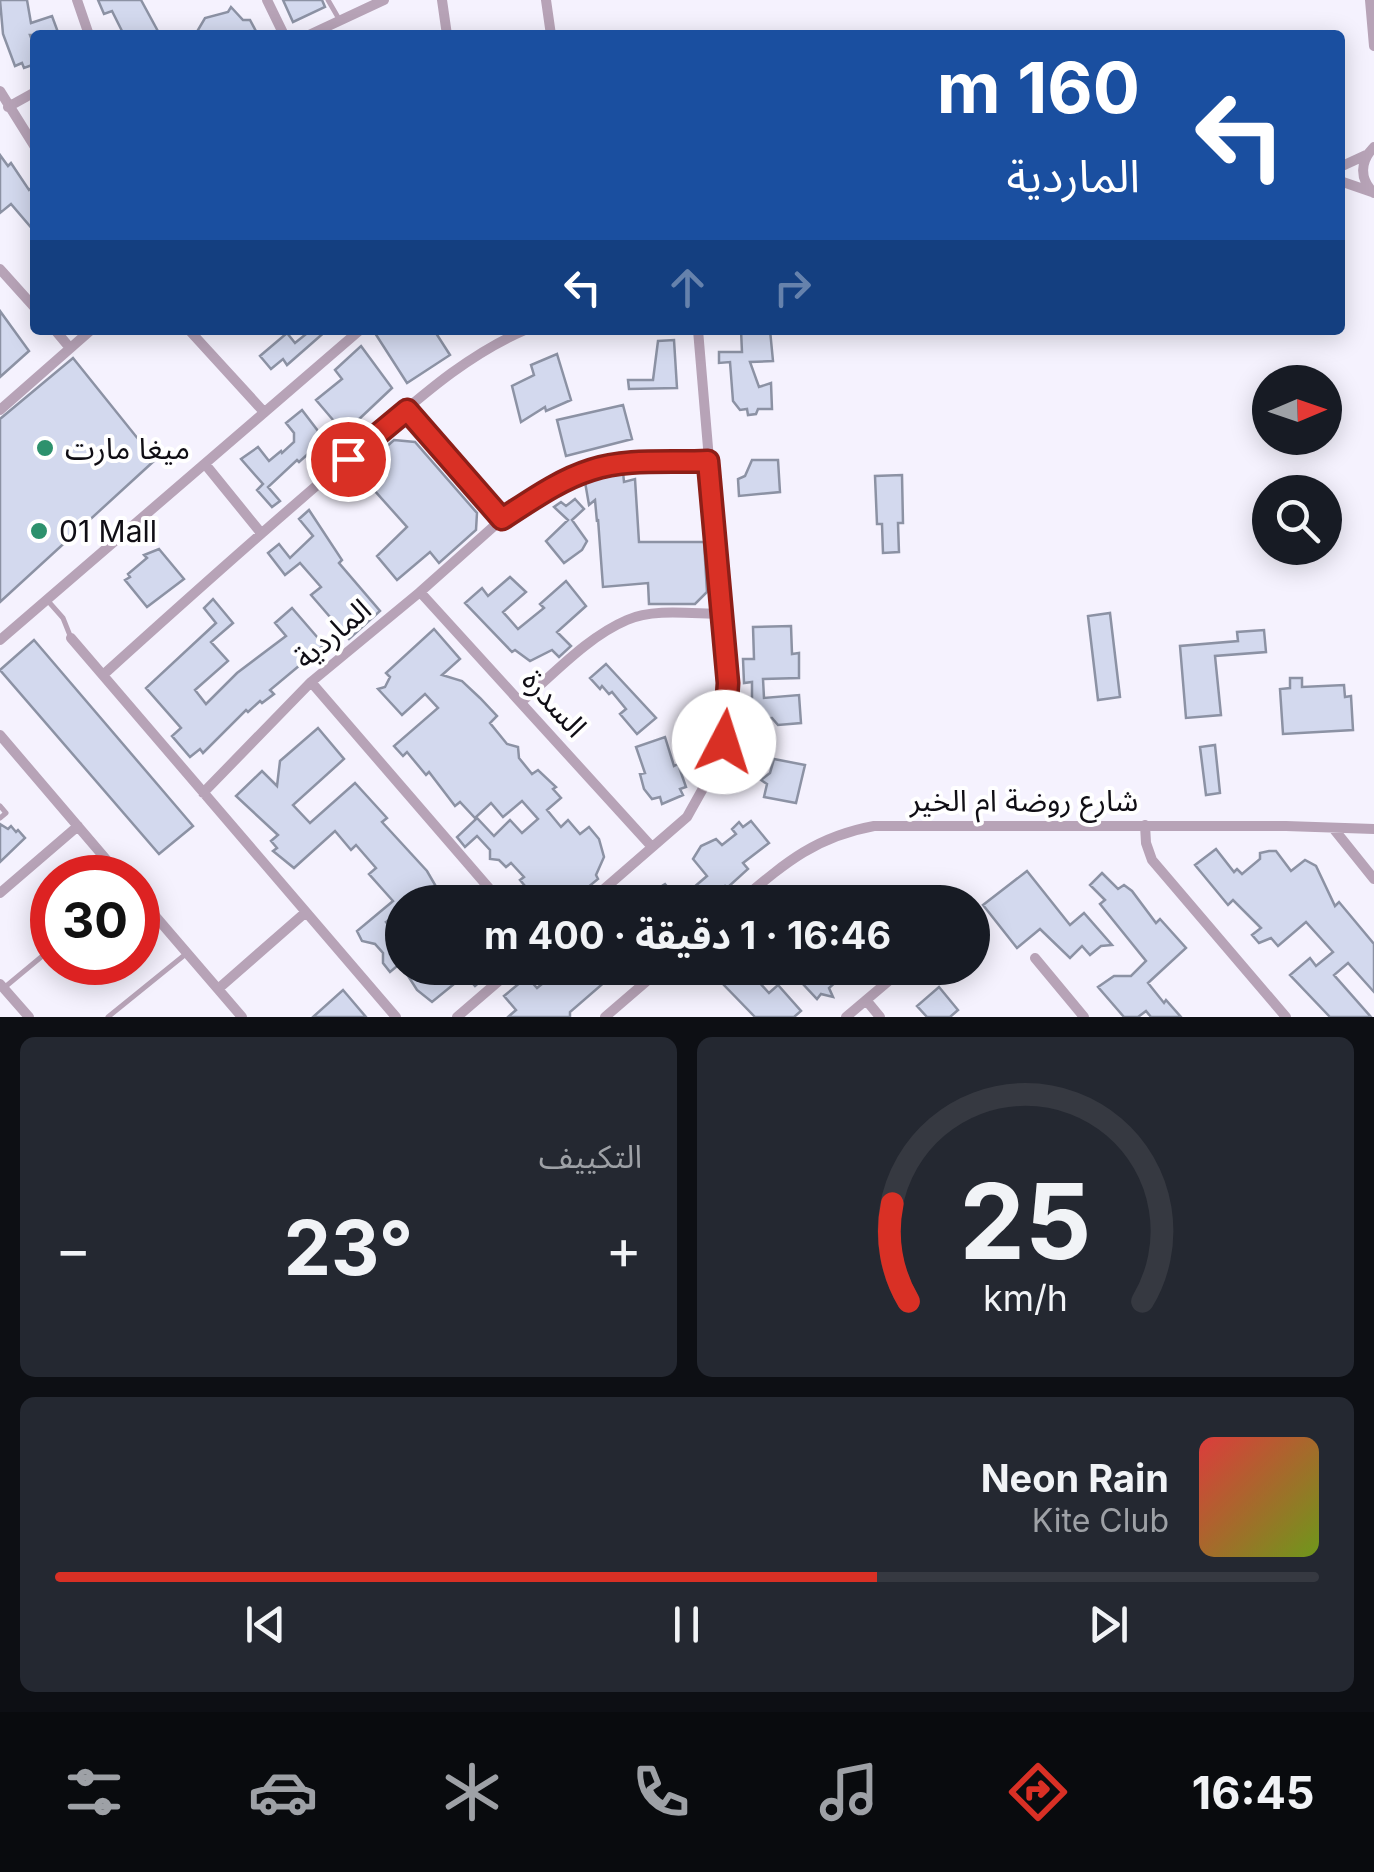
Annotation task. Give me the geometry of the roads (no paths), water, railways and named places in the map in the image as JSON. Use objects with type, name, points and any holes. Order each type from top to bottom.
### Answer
[{"type":"street","points":[[77,0],[87,30]]},
{"type":"street","points":[[268,0],[282,30]]},
{"type":"street","points":[[318,30],[384,0]]},
{"type":"street","points":[[442,0],[446,30]]},
{"type":"street","points":[[546,0],[550,30]]},
{"type":"street","points":[[1370,0],[1374,46]]},
{"type":"street","points":[[0,92],[30,140]]},
{"type":"street","points":[[8,107],[30,95]]},
{"type":"street","points":[[1345,164],[1370,151]]},
{"type":"street","points":[[1370,151],[1363,176],[1374,193]]},
{"type":"street","points":[[1345,182],[1374,193]]},
{"type":"street","points":[[0,269],[30,302]]},
{"type":"street","points":[[59,335],[70,348]]},
{"type":"street","points":[[0,410],[85,335]]},
{"type":"street","points":[[194,335],[264,412]]},
{"type":"street","points":[[0,640],[354,335]]},
{"type":"street","points":[[103,675],[260,533],[454,369],[512,335]]},
{"type":"street","points":[[611,885],[687,817],[724,742],[728,683],[698,335]]},
{"type":"street","points":[[407,410],[502,519]]},
{"type":"street","name":"الماردية","points":[[202,793],[311,682],[502,519],[567,479],[594,469],[622,463],[708,461]]},
{"type":"street","points":[[205,464],[260,533]]},
{"type":"street","name":"السدرة","points":[[420,592],[652,848]]},
{"type":"street","points":[[521,702],[588,645],[628,619],[646,615],[722,614]]},
{"type":"street","points":[[71,638],[396,1017]]},
{"type":"street","points":[[311,682],[486,885]]},
{"type":"street","points":[[0,735],[103,855]]},
{"type":"street","name":"شارع روضة ام الخير","points":[[759,885],[814,844],[840,832],[909,824],[1374,829]]},
{"type":"street","points":[[1145,825],[1152,860],[1286,1017]]},
{"type":"street","points":[[0,892],[78,826]]},
{"type":"street","points":[[1333,828],[1374,879]]},
{"type":"street","points":[[218,989],[306,912]]},
{"type":"street","points":[[160,922],[242,1017]]},
{"type":"street","points":[[1035,958],[1078,1015]]},
{"type":"street","points":[[457,1017],[494,985]]},
{"type":"street","points":[[605,1017],[641,985]]},
{"type":"street","points":[[846,1017],[884,985]]},
{"type":"street","points":[[2,986],[29,1017]]},
{"type":"street","points":[[866,1000],[880,1017]]},
{"type":"lane","points":[[328,0],[339,19]]},
{"type":"lane","points":[[46,599],[63,618],[71,638]]},
{"type":"lane","points":[[0,806],[6,813],[0,818]]},
{"type":"lane","points":[[108,1017],[187,953]]},
{"type":"lane","points":[[2,986],[30,965]]},
{"type":"place","name":"ميغا مارت","points":[[45,448]]},
{"type":"place","name":"01 Mall","points":[[39,531]]}]
